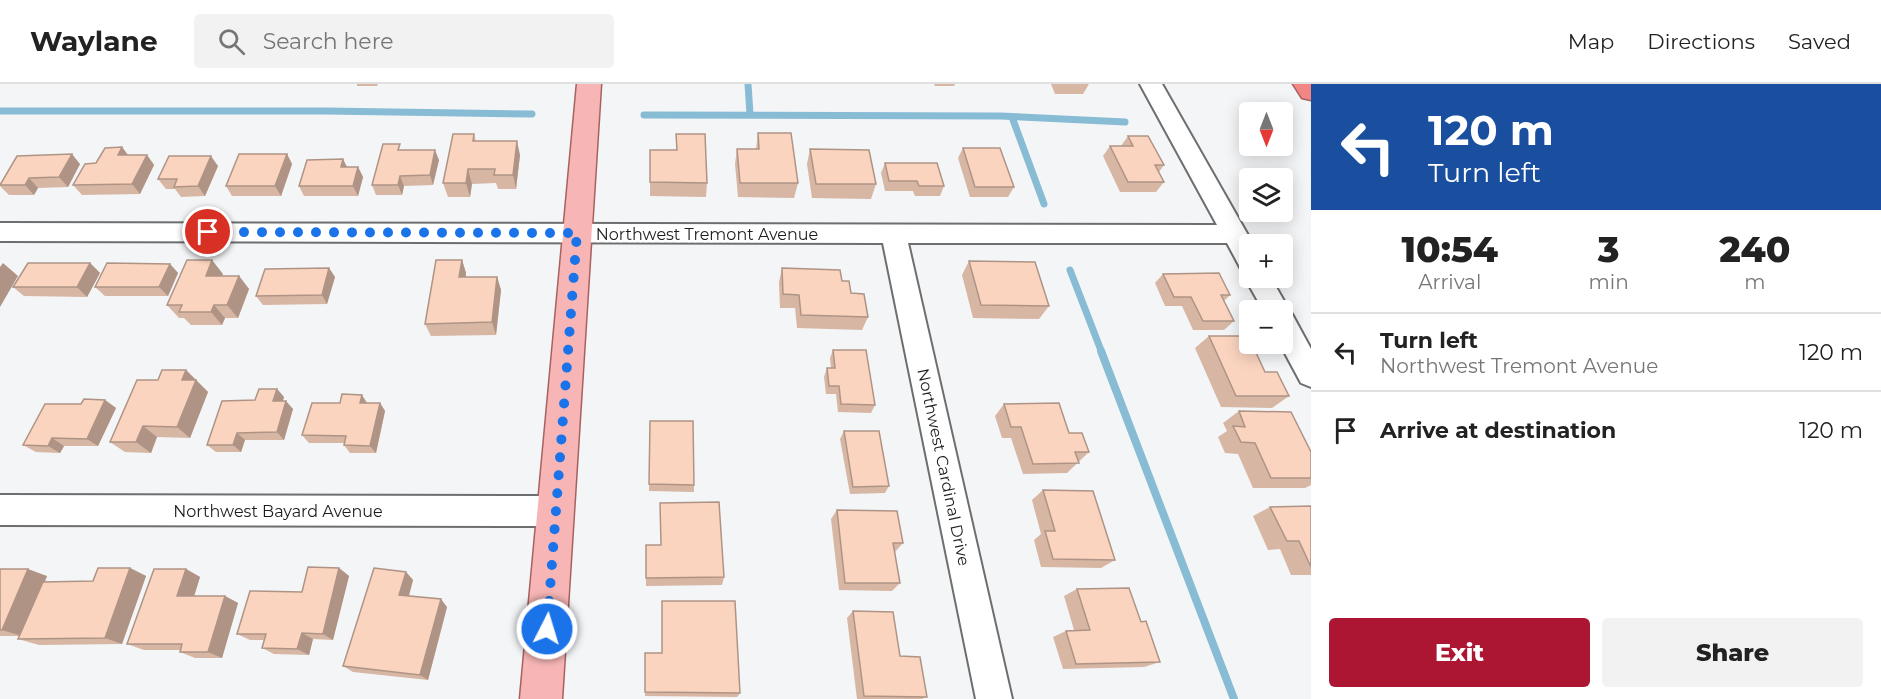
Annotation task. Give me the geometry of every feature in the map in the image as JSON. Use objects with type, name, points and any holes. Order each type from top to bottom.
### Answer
[{"type":"highway","points":[[1305,84],[1311,92]]},
{"type":"main road","points":[[541,699],[589,84]]},
{"type":"street","points":[[1152,84],[1239,243]]},
{"type":"street","name":"Northwest Tremont Avenue","points":[[0,232],[1234,234]]},
{"type":"street","name":"Northwest Cardinal Drive","points":[[894,235],[994,699]]},
{"type":"street","points":[[1293,342],[1311,375]]},
{"type":"street","name":"Northwest Bayard Avenue","points":[[0,510],[557,511]]},
{"type":"building","points":[[758,133],[791,133],[798,183],[740,183],[737,149],[759,149]]},
{"type":"building","points":[[453,134],[474,134],[473,141],[517,141],[513,175],[494,175],[495,169],[468,169],[466,183],[443,183]]},
{"type":"building","points":[[676,134],[705,134],[707,183],[650,182],[650,150],[677,150]]},
{"type":"building","points":[[1128,136],[1148,136],[1164,165],[1155,165],[1164,182],[1128,182],[1110,146],[1133,146]]},
{"type":"building","points":[[383,144],[400,144],[398,150],[435,150],[430,175],[400,176],[398,185],[372,185]]},
{"type":"building","points":[[122,147],[118,155],[147,155],[132,184],[73,185],[85,164],[96,163],[105,148]]},
{"type":"building","points":[[963,148],[1000,148],[1014,187],[975,187]]},
{"type":"building","points":[[810,149],[869,150],[876,184],[816,184]]},
{"type":"building","points":[[72,154],[59,177],[29,178],[25,185],[0,185],[17,156]]},
{"type":"building","points":[[239,154],[287,154],[275,186],[226,186]]},
{"type":"building","points":[[169,156],[211,156],[198,186],[174,187],[177,179],[158,179]]},
{"type":"building","points":[[343,159],[341,167],[358,167],[353,186],[299,186],[307,160]]},
{"type":"building","points":[[885,163],[937,163],[944,186],[919,186],[917,181],[889,181]]},
{"type":"building","points":[[187,260],[212,260],[206,276],[239,276],[227,305],[214,305],[211,312],[179,312],[182,305],[167,305]]},
{"type":"building","points":[[436,260],[462,260],[459,277],[497,277],[492,322],[425,324]]},
{"type":"building","points":[[969,261],[1035,262],[1049,306],[981,305]]},
{"type":"building","points":[[28,263],[90,263],[77,287],[13,287]]},
{"type":"building","points":[[107,263],[170,264],[159,287],[95,287]]},
{"type":"building","points":[[329,268],[322,295],[256,296],[265,269]]},
{"type":"building","points":[[782,268],[840,270],[842,281],[849,281],[851,293],[864,294],[868,317],[801,315],[799,295],[783,294]]},
{"type":"building","points":[[1219,273],[1230,295],[1221,295],[1234,321],[1203,321],[1191,297],[1174,297],[1163,274]]},
{"type":"building","points":[[1209,336],[1239,336],[1239,354],[1257,354],[1265,372],[1277,372],[1289,396],[1236,396]]},
{"type":"building","points":[[833,350],[866,350],[875,405],[841,404],[839,386],[829,386],[827,368],[835,368]]},
{"type":"building","points":[[162,370],[186,370],[182,380],[196,380],[177,427],[143,426],[136,442],[110,442],[137,380],[158,380]]},
{"type":"building","points":[[259,389],[277,389],[273,401],[286,401],[277,432],[237,433],[233,445],[207,445],[222,401],[255,400]]},
{"type":"building","points":[[342,394],[362,395],[360,403],[380,403],[370,446],[344,445],[346,436],[302,435],[312,403],[340,403]]},
{"type":"building","points":[[84,399],[105,400],[87,439],[52,438],[48,446],[23,445],[45,404],[81,404]]},
{"type":"building","points":[[1059,403],[1069,433],[1082,433],[1089,452],[1075,452],[1079,463],[1033,464],[1021,427],[1011,427],[1004,404]]},
{"type":"building","points":[[1239,411],[1291,412],[1311,452],[1311,478],[1271,478],[1255,443],[1241,442],[1233,426],[1245,427]]},
{"type":"building","points":[[650,421],[693,421],[694,485],[649,484]]},
{"type":"building","points":[[844,431],[879,431],[889,486],[853,487]]},
{"type":"building","points":[[1043,490],[1093,491],[1115,560],[1053,559],[1045,531],[1055,531]]},
{"type":"building","points":[[719,502],[724,577],[646,578],[646,545],[661,545],[660,503]]},
{"type":"building","points":[[1311,506],[1311,567],[1299,541],[1287,541],[1270,507]]},
{"type":"building","points":[[837,510],[897,511],[903,543],[893,543],[900,583],[845,583]]},
{"type":"building","points":[[308,567],[339,568],[323,634],[302,633],[297,649],[262,648],[266,634],[237,634],[250,591],[302,592]]},
{"type":"building","points":[[98,568],[130,568],[105,638],[18,639],[43,582],[93,581]]},
{"type":"building","points":[[374,568],[406,572],[399,595],[441,599],[420,675],[343,666]]},
{"type":"building","points":[[0,569],[28,569],[2,630],[0,630]]},
{"type":"building","points":[[154,569],[186,569],[177,596],[225,596],[208,652],[180,652],[182,644],[127,644]]},
{"type":"building","points":[[1129,588],[1141,622],[1146,621],[1160,662],[1076,664],[1066,631],[1090,630],[1077,589]]},
{"type":"building","points":[[662,601],[735,601],[740,693],[645,692],[645,653],[662,653]]},
{"type":"building","points":[[853,611],[893,612],[900,656],[920,657],[927,697],[864,696]]},
{"type":"waterway","points":[[748,84],[750,114]]},
{"type":"waterway","points":[[0,111],[326,111],[532,114]]},
{"type":"waterway","points":[[644,115],[1000,116],[1125,122]]},
{"type":"waterway","points":[[1012,117],[1044,204]]},
{"type":"waterway","points":[[1070,270],[1102,353]]},
{"type":"waterway","points":[[1101,351],[1234,699]]},
{"type":"route","points":[[208,232],[577,233],[547,629]]}]
